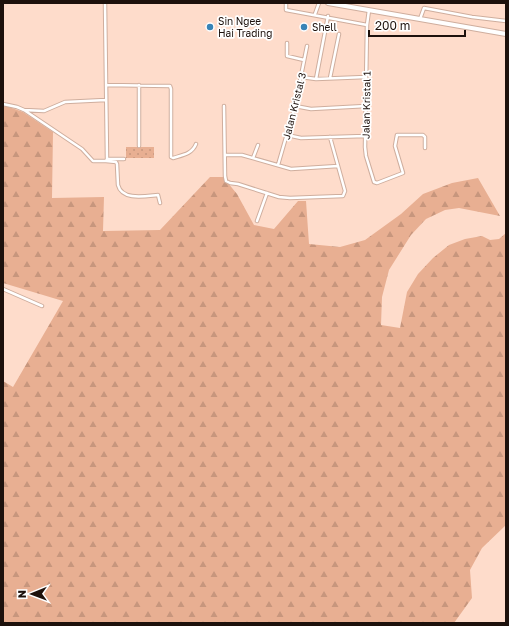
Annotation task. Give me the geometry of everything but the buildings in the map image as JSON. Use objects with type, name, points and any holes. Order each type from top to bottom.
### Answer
[{"type":"main road","points":[[328,3],[506,34]]},
{"type":"street","points":[[105,3],[107,160]]},
{"type":"street","points":[[286,3],[286,10],[328,16],[367,25]]},
{"type":"street","points":[[315,14],[319,3]]},
{"type":"street","points":[[420,19],[424,8],[472,17],[506,21]]},
{"type":"street","name":"Jalan Kristal 1","points":[[369,10],[367,25],[365,136],[366,156],[375,183],[403,174],[395,146],[397,135],[423,135],[425,137],[425,148]]},
{"type":"street","points":[[316,79],[328,16]]},
{"type":"street","points":[[330,78],[339,34]]},
{"type":"street","points":[[287,43],[287,56],[304,60]]},
{"type":"street","name":"Jalan Kristal 3","points":[[278,165],[295,106],[307,46]]},
{"type":"street","points":[[301,77],[316,79],[366,77]]},
{"type":"street","points":[[106,85],[168,85],[171,88],[171,157],[173,158],[191,152],[196,144]]},
{"type":"street","points":[[138,85],[139,146]]},
{"type":"street","points":[[24,110],[44,111],[62,103],[106,100]]},
{"type":"street","points":[[3,104],[24,110],[82,148],[92,161],[124,159]]},
{"type":"street","points":[[224,106],[225,176],[226,181],[230,183],[238,184],[279,197],[342,196],[345,191],[330,137]]},
{"type":"street","points":[[295,106],[311,109],[366,106]]},
{"type":"street","points":[[287,135],[301,138],[365,136]]},
{"type":"street","points":[[253,158],[258,145]]},
{"type":"street","points":[[225,155],[242,155],[291,169],[338,166]]},
{"type":"street","points":[[107,160],[116,162],[117,164],[118,185],[120,191],[138,197],[158,196],[160,203]]},
{"type":"street","points":[[257,221],[267,193]]},
{"type":"street","points":[[3,289],[42,306]]},
{"type":"green space","points":[[6,106],[23,112],[53,132],[52,198],[104,197],[103,231],[160,230],[210,177],[223,177],[237,194],[254,225],[274,229],[298,201],[306,201],[309,244],[340,247],[365,240],[401,214],[423,194],[452,183],[478,178],[500,216],[459,208],[445,210],[426,219],[411,235],[389,270],[382,297],[381,325],[400,328],[407,292],[418,274],[433,258],[449,245],[465,239],[482,236],[490,240],[499,239],[506,233],[506,525],[482,548],[470,570],[472,598],[454,623],[3,623],[3,381],[13,387],[63,301],[3,283],[3,107]]},
{"type":"green space","points":[[126,147],[154,147],[154,158],[126,158]]},
{"type":"place","name":"Sin Ngee Hai Trading","points":[[210,27]]},
{"type":"place","name":"Shell","points":[[304,27]]}]
